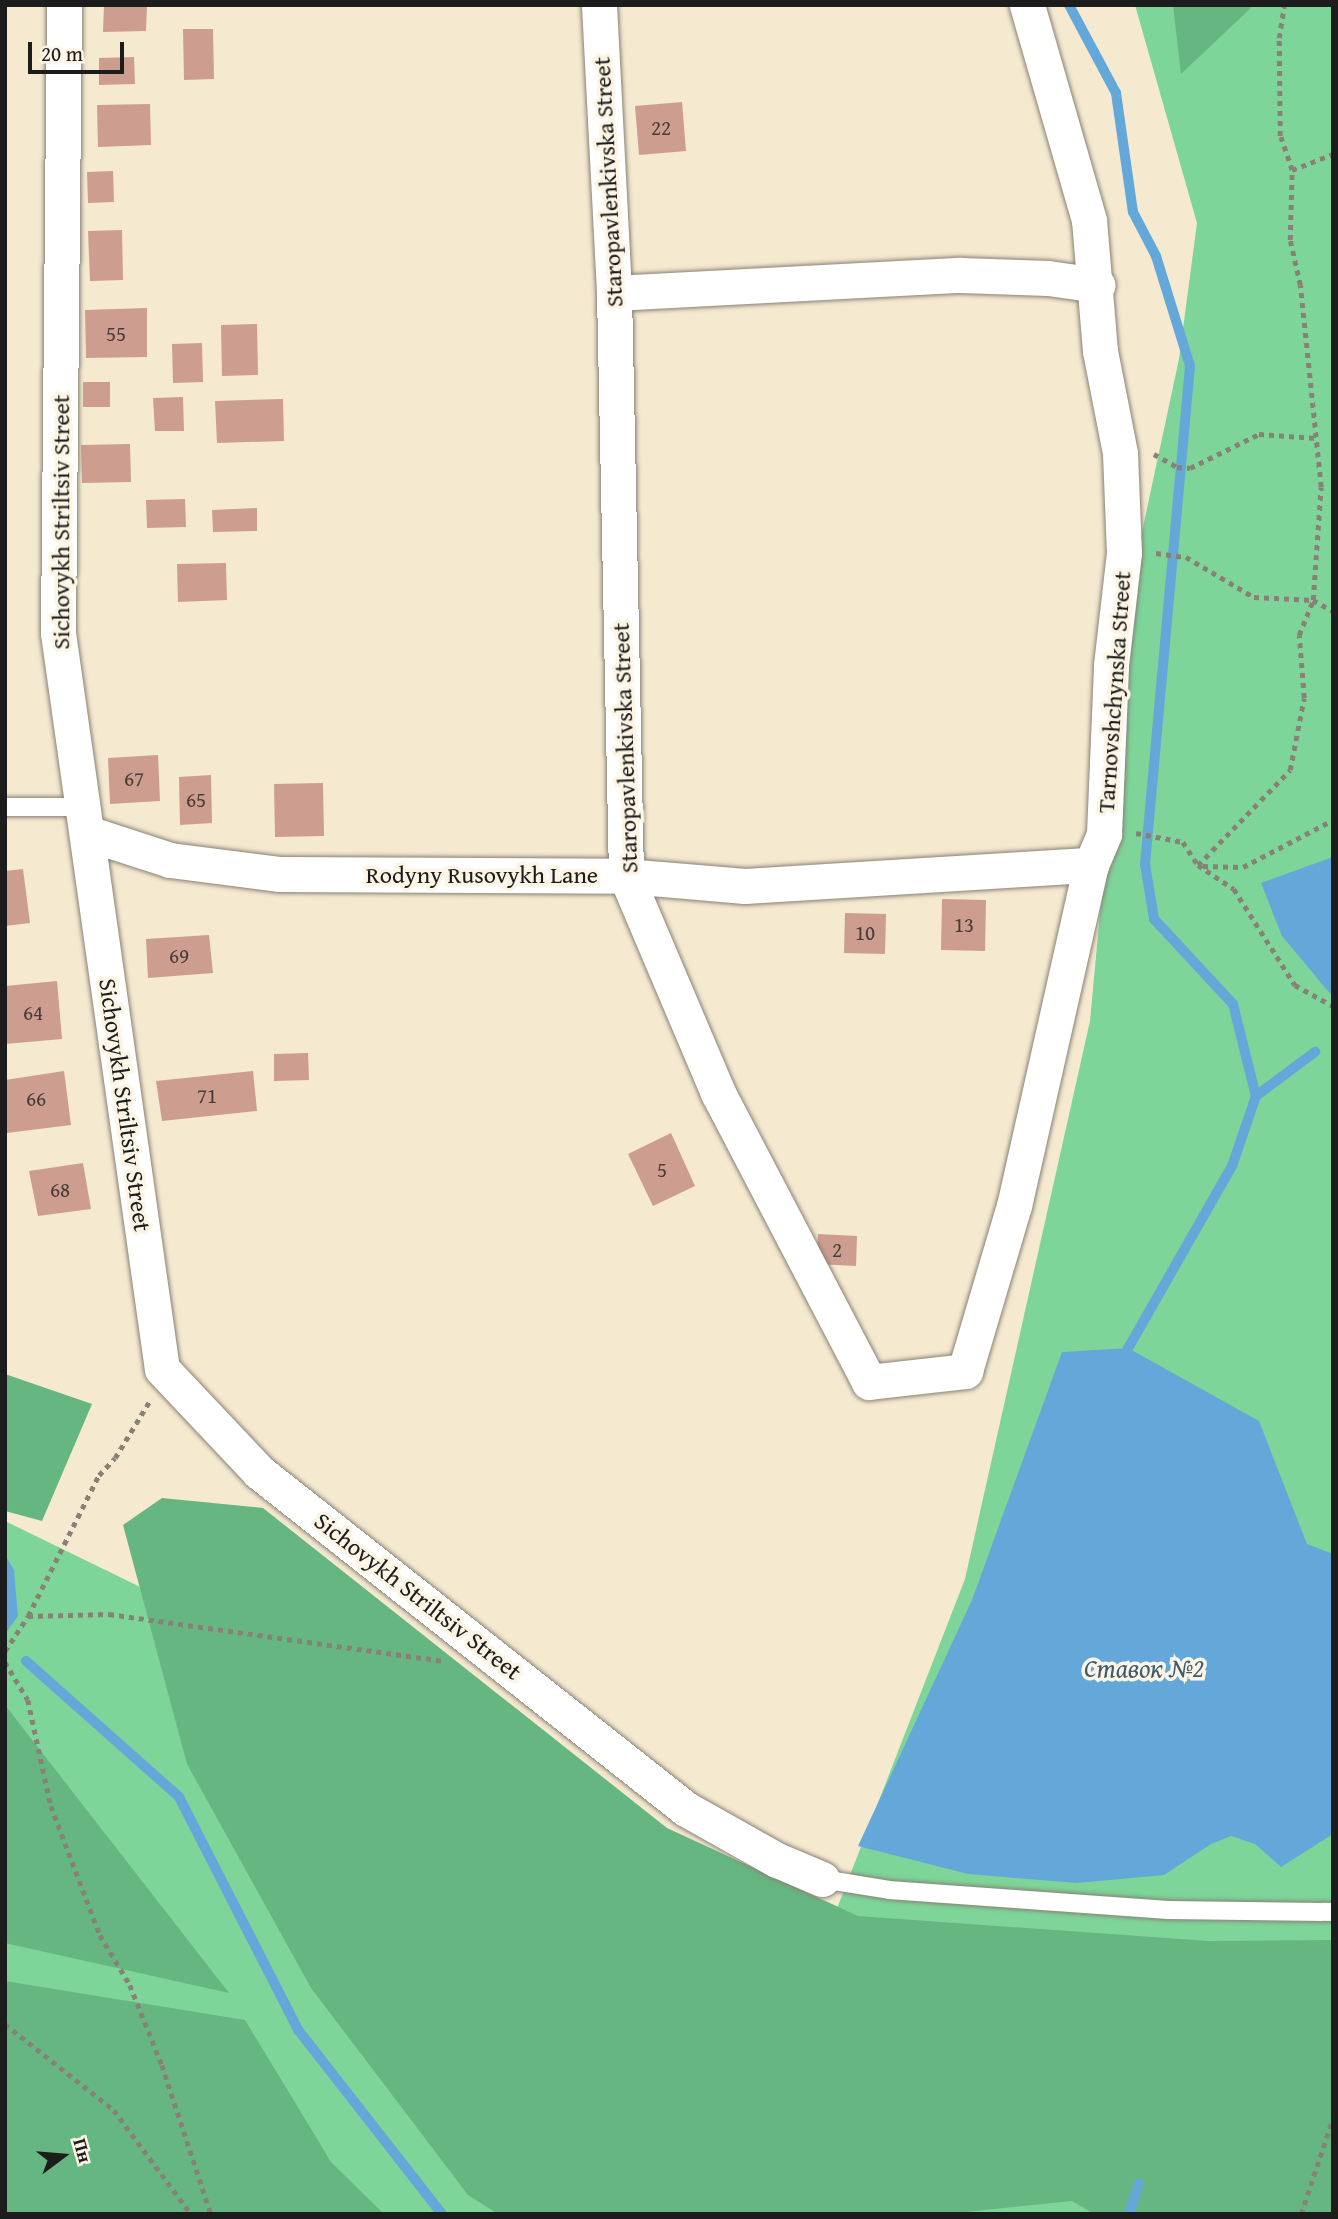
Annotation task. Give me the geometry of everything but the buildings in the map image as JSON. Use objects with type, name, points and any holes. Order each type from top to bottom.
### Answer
[{"type":"street","name":"Sichovykh Striltsiv Street","points":[[64,5],[58,633],[162,1369],[259,1472],[686,1809],[777,1860],[822,1878]]},
{"type":"street","name":"Staropavlenkivska Street","points":[[599,5],[614,293],[626,876],[718,1093],[869,1382],[965,1371]]},
{"type":"street","name":"Tarnovshchynska Street","points":[[965,1371],[1014,1206],[1091,865],[1104,834],[1111,665],[1124,553],[1120,453],[1100,351],[1098,285],[1089,220],[1027,5]]},
{"type":"street","points":[[614,293],[961,275],[1048,278],[1098,285]]},
{"type":"street","name":"Rodyny Rusovykh Lane","points":[[84,820],[170,860],[280,874],[626,876],[745,886],[1091,865]]},
{"type":"lane","points":[[5,807],[84,820]]},
{"type":"lane","points":[[822,1878],[889,1890],[1154,1909],[1333,1912]]},
{"type":"path","points":[[1198,865],[1290,770],[1304,698],[1299,635],[1313,600],[1321,488],[1300,285],[1290,240],[1292,170],[1280,136],[1279,38],[1284,5]]},
{"type":"path","points":[[1292,170],[1333,154]]},
{"type":"path","points":[[1177,467],[1190,467],[1259,434],[1316,438]]},
{"type":"path","points":[[1165,553],[1186,557],[1254,597],[1313,600],[1333,611]]},
{"type":"path","points":[[1198,865],[1243,867],[1333,820]]},
{"type":"path","points":[[1141,833],[1162,835],[1183,842],[1198,865],[1234,889],[1295,985],[1333,1006]]},
{"type":"path","points":[[5,1651],[28,1616],[99,1475],[115,1458],[145,1413],[162,1369]]},
{"type":"path","points":[[28,1616],[109,1614],[446,1661]]},
{"type":"path","points":[[5,1662],[28,1700],[51,1806],[100,1935],[131,1985],[162,2065],[211,2214]]},
{"type":"path","points":[[5,2024],[114,2110],[191,2214]]},
{"type":"path","points":[[1300,2214],[1333,2118]]},
{"type":"green space","points":[[1135,5],[1333,5],[1333,2214],[5,2214],[5,1521],[831,1924],[965,1579],[1090,1021],[1130,588],[1179,359],[1197,223]]},
{"type":"green space","points":[[1173,5],[1254,5],[1181,74]]},
{"type":"green space","points":[[5,1374],[92,1404],[42,1521],[5,1511]]},
{"type":"green space","points":[[162,1498],[263,1508],[667,1828],[858,1916],[1208,1941],[1333,1940],[1333,2214],[1094,2214],[1072,2201],[946,2214],[498,2214],[468,2195],[311,1988],[187,1764],[123,1525]]},
{"type":"green space","points":[[5,1705],[229,1993],[5,1943]]},
{"type":"green space","points":[[5,1981],[245,2020],[331,2162],[384,2214],[5,2214]]},
{"type":"water","points":[[1333,857],[1333,997],[1282,936],[1261,883]]},
{"type":"water","name":"Ставок №2","points":[[1128,1348],[1259,1421],[1307,1544],[1333,1554],[1333,1834],[1281,1867],[1255,1844],[1231,1836],[1211,1844],[1164,1875],[1077,1883],[968,1874],[858,1846],[972,1600],[1062,1352]]},
{"type":"water","points":[[5,1555],[14,1570],[18,1616],[5,1634]]},
{"type":"waterway","points":[[1069,5],[1116,93],[1133,212],[1156,256],[1190,366],[1145,864],[1154,919],[1233,1004],[1256,1096],[1232,1166],[1128,1348],[1127,1361]]},
{"type":"waterway","points":[[1256,1096],[1315,1052]]},
{"type":"waterway","points":[[26,1661],[179,1797],[299,2031],[442,2214]]},
{"type":"waterway","points":[[1129,2214],[1139,2184]]}]
